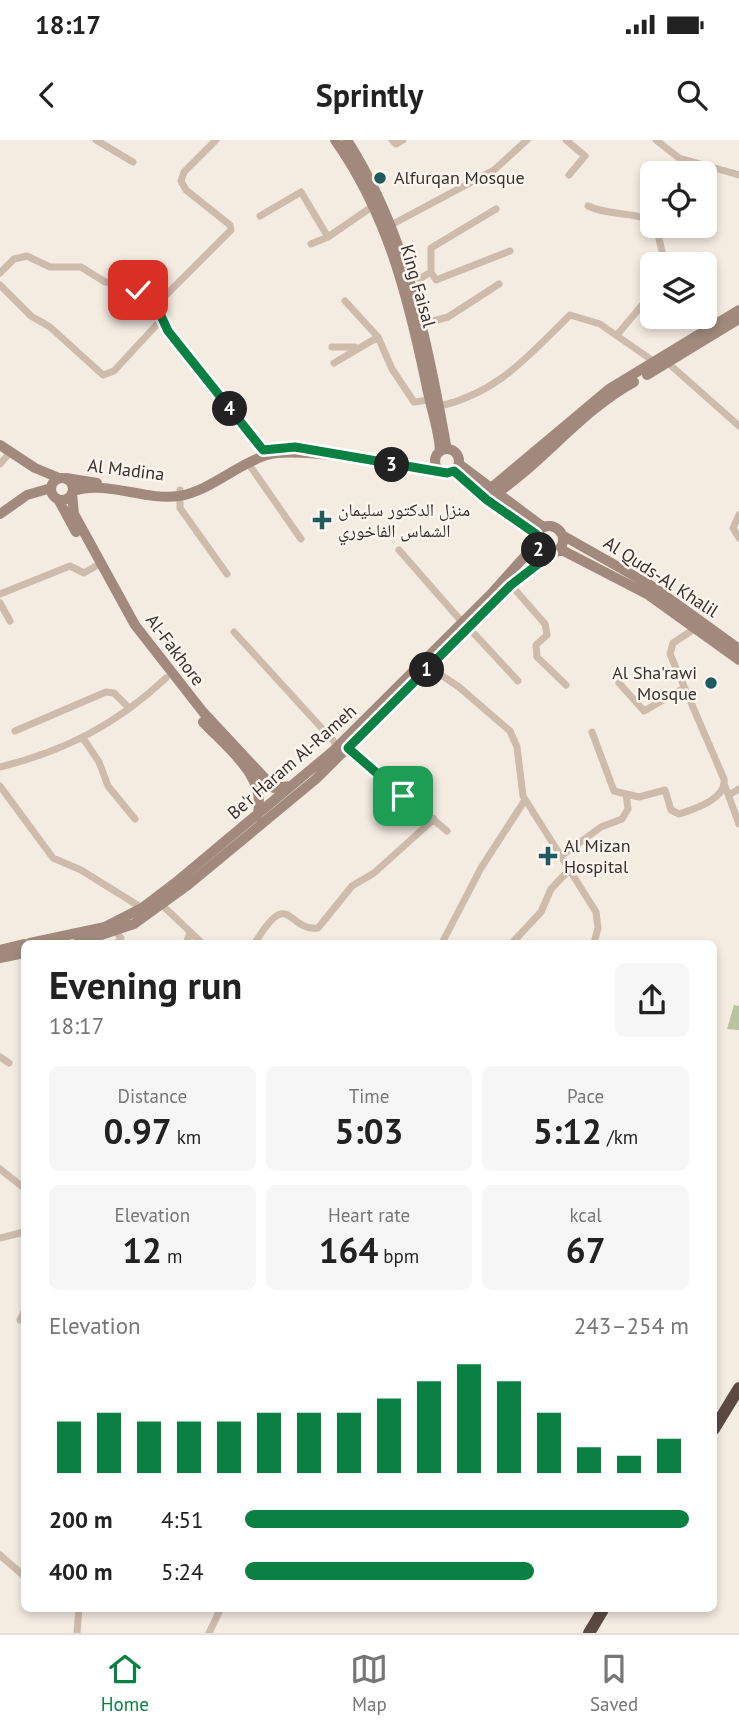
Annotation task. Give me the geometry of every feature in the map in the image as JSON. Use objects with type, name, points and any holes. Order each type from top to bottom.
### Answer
[{"type":"highway","points":[[717,1424],[739,1388]]},
{"type":"highway","points":[[589,1633],[602,1612]]},
{"type":"main road","name":"King Faisal","points":[[335,140],[383,226],[413,318],[441,454]]},
{"type":"main road","name":"King Faisal","points":[[346,140],[370,180],[391,225],[409,276],[440,406],[441,454]]},
{"type":"main road","points":[[356,140],[370,180]]},
{"type":"main road","points":[[487,500],[495,490],[601,404],[739,310]]},
{"type":"main road","points":[[661,364],[739,319]]},
{"type":"main road","name":"Al Madina","points":[[0,445],[57,482],[71,482],[73,492]]},
{"type":"main road","name":"Al Madina","points":[[57,482],[58,499],[68,498],[73,492],[93,487],[161,496],[180,493],[248,463],[265,452]]},
{"type":"main road","name":"Al Madina","points":[[2,457],[57,482],[180,493],[265,452],[452,469]]},
{"type":"main road","points":[[399,466],[418,466],[441,454],[457,454],[452,469]]},
{"type":"main road","points":[[441,454],[452,469],[487,500],[538,535]]},
{"type":"main road","points":[[452,469],[495,490],[538,535]]},
{"type":"main road","points":[[0,514],[27,495],[57,482]]},
{"type":"main road","name":"Al-Fakhore","points":[[73,492],[71,504],[78,522],[135,625],[203,712],[279,798]]},
{"type":"main road","name":"Al-Fakhore","points":[[58,499],[131,627],[166,678],[252,776],[279,798]]},
{"type":"main road","name":"Al Quds-Al Khalil","points":[[739,649],[652,586],[562,535],[552,526],[538,535],[542,552],[555,552],[614,575],[696,628],[739,660]]},
{"type":"main road","name":"Be'r Haram Al-Rameh","points":[[44,940],[105,927],[142,908],[343,747],[429,667],[538,535]]},
{"type":"main road","points":[[555,552],[562,535]]},
{"type":"main road","name":"Be'r Haram Al-Rameh","points":[[88,940],[134,924],[162,905],[279,798],[343,747],[465,624],[555,552]]},
{"type":"main road","points":[[252,776],[259,793],[257,816]]},
{"type":"main road","points":[[0,950],[21,945]]},
{"type":"main road","points":[[0,958],[21,954]]},
{"type":"street","points":[[96,140],[133,162]]},
{"type":"street","points":[[156,305],[231,230],[230,225],[186,190],[181,181],[184,172],[216,140]]},
{"type":"street","points":[[392,140],[396,144],[403,140]]},
{"type":"street","points":[[391,225],[494,170],[527,140]]},
{"type":"street","points":[[566,140],[585,156],[569,175]]},
{"type":"street","points":[[656,140],[679,158],[739,175]]},
{"type":"street","points":[[260,216],[301,192],[328,237]]},
{"type":"street","points":[[311,244],[328,237],[373,206]]},
{"type":"street","points":[[588,206],[602,213],[621,213],[640,219]]},
{"type":"street","points":[[496,209],[430,248],[431,272],[436,281],[510,251]]},
{"type":"street","points":[[0,273],[14,259],[31,256],[50,267],[78,267],[105,282],[131,285],[156,305],[161,320],[265,452]]},
{"type":"street","points":[[409,276],[421,278],[431,272]]},
{"type":"street","points":[[422,324],[448,317],[499,284]]},
{"type":"street","points":[[0,285],[31,316],[50,327],[103,375],[114,372],[161,320]]},
{"type":"street","points":[[345,301],[378,337],[392,369],[414,402],[429,400]]},
{"type":"street","points":[[617,335],[640,308]]},
{"type":"street","points":[[440,406],[470,399],[506,378],[570,315],[600,324],[617,335],[661,364],[739,426]]},
{"type":"street","points":[[334,363],[378,337]]},
{"type":"street","points":[[332,346],[356,348]]},
{"type":"street","points":[[248,463],[301,539]]},
{"type":"street","points":[[180,493],[180,508],[227,574]]},
{"type":"street","points":[[739,515],[733,528],[739,538]]},
{"type":"street","points":[[399,551],[518,681]]},
{"type":"street","points":[[0,594],[7,588],[70,566],[84,573],[96,566]]},
{"type":"street","points":[[511,585],[545,624],[547,635],[536,645],[537,657],[566,685]]},
{"type":"street","points":[[0,603],[10,621]]},
{"type":"street","points":[[696,628],[673,643],[671,650],[739,824]]},
{"type":"street","points":[[234,632],[343,747],[447,831]]},
{"type":"street","points":[[429,667],[460,687],[510,731],[517,747],[525,800],[596,912],[598,928],[594,940]]},
{"type":"street","points":[[0,767],[46,755],[83,738],[144,698],[166,678]]},
{"type":"street","points":[[619,683],[644,712],[684,688]]},
{"type":"street","points":[[15,732],[106,692],[112,692],[128,707]]},
{"type":"street","points":[[592,732],[612,789],[639,797],[665,790],[671,810],[679,814],[719,795],[725,786]]},
{"type":"street","points":[[83,738],[99,762],[108,786],[135,820]]},
{"type":"street","points":[[0,786],[53,858],[81,870],[142,908]]},
{"type":"street","points":[[729,795],[739,789]]},
{"type":"street","points":[[561,856],[601,827],[622,819],[628,806],[626,794]]},
{"type":"street","points":[[444,940],[487,859],[525,800]]},
{"type":"street","points":[[257,940],[269,920],[277,915],[290,916],[313,929],[318,929],[352,886],[374,873],[434,819]]},
{"type":"street","points":[[515,940],[541,912],[551,889],[569,870]]},
{"type":"street","points":[[162,905],[198,940]]},
{"type":"street","points":[[115,931],[120,940]]},
{"type":"street","points":[[187,940],[190,933]]},
{"type":"street","points":[[0,1057],[9,1063]]},
{"type":"street","points":[[0,1169],[21,1186]]},
{"type":"street","points":[[0,1238],[21,1233]]},
{"type":"street","points":[[0,1555],[21,1573]]},
{"type":"street","points":[[77,1633],[79,1612]]},
{"type":"street","points":[[209,1633],[219,1612]]},
{"type":"green space","points":[[734,1005],[739,1006],[739,1030],[727,1029]]},
{"type":"place","name":"Alfurqan Mosque","points":[[380,178]]},
{"type":"place","name":"منزل الدكتور سليمان الشماس الفاخوري","points":[[322,520]]},
{"type":"place","name":"Al Sha'rawi Mosque","points":[[711,683]]},
{"type":"place","name":"Al Mizan Hospital","points":[[548,856]]},
{"type":"route","points":[[138,290],[156,305],[168,331],[195,361],[263,450],[280,446],[295,447],[399,466],[447,473],[454,471],[487,500],[536,534],[538,549],[551,554],[511,585],[348,748],[403,796]]}]
